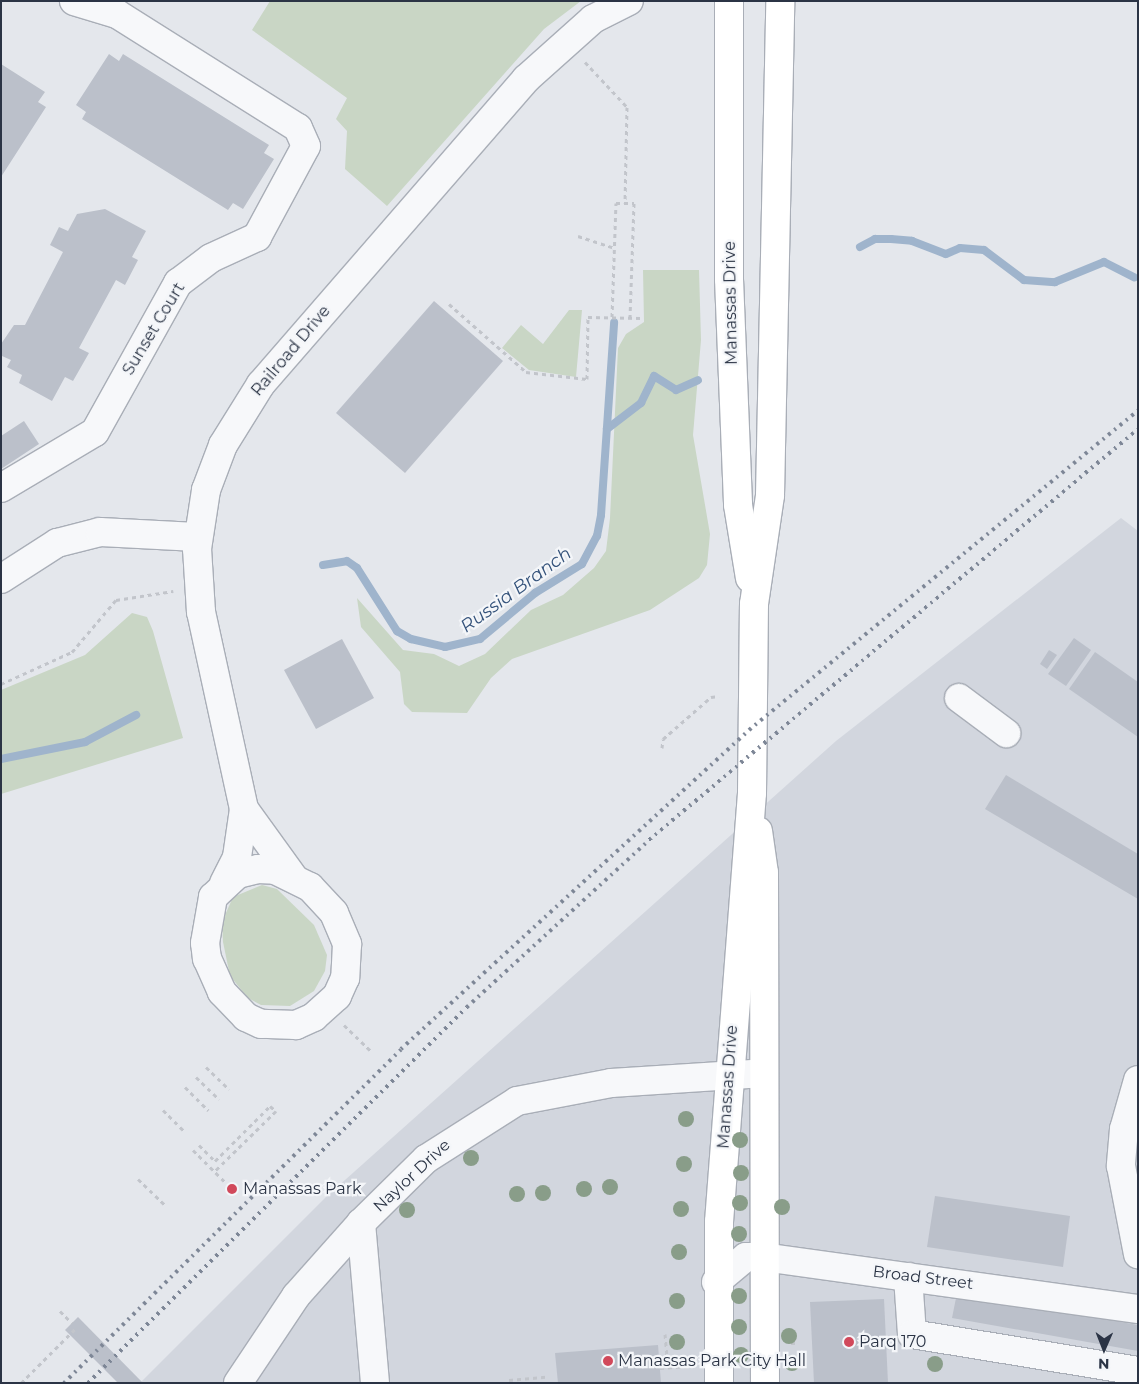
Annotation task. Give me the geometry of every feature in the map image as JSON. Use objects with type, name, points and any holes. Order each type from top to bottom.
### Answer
[{"type":"main road","name":"Manassas Drive","points":[[729,1],[729,278],[738,505],[754,604]]},
{"type":"main road","name":"Manassas Drive","points":[[719,1383],[716,1282],[729,1073],[752,793],[754,604],[770,495],[780,1]]},
{"type":"main road","name":"Manassas Drive","points":[[752,793],[764,873],[763,1257],[765,1383]]},
{"type":"street","name":"Sunset Court","points":[[1,488],[95,432],[178,284],[210,258],[257,237],[306,146],[298,128],[118,14],[74,1]]},
{"type":"street","name":"Railroad Drive","points":[[224,883],[258,869],[294,878],[310,887],[334,913],[349,960],[346,978],[327,1008],[296,1025],[280,1026],[246,1017],[218,985],[205,943],[213,897],[224,883],[237,857],[244,809],[199,588],[197,537],[206,490],[222,445],[261,384],[526,79],[566,41],[593,19],[628,1]]},
{"type":"street","points":[[1,579],[57,543],[100,532],[197,537]]},
{"type":"street","points":[[959,698],[1006,733]]},
{"type":"street","name":"Railroad Drive","points":[[244,809],[294,878]]},
{"type":"street","name":"Naylor Drive","points":[[375,1383],[361,1223],[426,1159],[517,1101],[602,1085],[729,1073],[764,1073]]},
{"type":"street","points":[[1138,1080],[1124,1129],[1121,1166],[1138,1254]]},
{"type":"street","points":[[238,1383],[296,1296],[361,1223]]},
{"type":"street","name":"Broad Street","points":[[716,1282],[746,1257],[763,1257],[908,1278],[944,1278],[1138,1309]]},
{"type":"street","points":[[908,1278],[912,1334],[1138,1371]]},
{"type":"path","points":[[566,41],[628,107],[624,203]]},
{"type":"path","points":[[612,318],[616,203],[634,203],[630,318]]},
{"type":"path","points":[[578,236],[615,248]]},
{"type":"path","points":[[449,304],[522,370],[540,376],[587,379],[588,317],[641,318]]},
{"type":"path","points":[[1,684],[72,652],[123,597],[199,588]]},
{"type":"path","points":[[662,748],[663,739],[711,696],[719,696]]},
{"type":"path","points":[[343,1024],[372,1052]]},
{"type":"path","points":[[206,1067],[229,1089]]},
{"type":"path","points":[[196,1077],[219,1099]]},
{"type":"path","points":[[185,1087],[208,1110]]},
{"type":"path","points":[[198,1145],[215,1161],[270,1106],[276,1111],[215,1171]]},
{"type":"path","points":[[163,1110],[185,1132]]},
{"type":"path","points":[[193,1150],[232,1188]]},
{"type":"path","points":[[138,1179],[165,1205]]},
{"type":"path","points":[[60,1311],[72,1323]]},
{"type":"path","points":[[21,1383],[76,1328]]},
{"type":"path","points":[[665,1334],[668,1368]]},
{"type":"path","points":[[660,1368],[690,1366]]},
{"type":"path","points":[[509,1380],[546,1377]]},
{"type":"shaded area","points":[[1121,518],[1138,531],[1138,1383],[140,1383],[326,1197],[836,741]]},
{"type":"green space","points":[[270,1],[581,1],[544,29],[387,206],[345,169],[347,131],[336,119],[347,98],[252,30]]},
{"type":"green space","points":[[643,270],[699,270],[701,340],[693,435],[710,534],[707,565],[699,578],[650,610],[512,659],[491,678],[467,713],[412,712],[404,704],[400,672],[361,627],[357,598],[403,650],[434,654],[459,666],[485,654],[531,610],[563,595],[594,568],[606,551],[610,518],[618,348],[626,334],[644,322]]},
{"type":"green space","points":[[569,310],[582,310],[576,377],[529,370],[502,348],[521,325],[543,344]]},
{"type":"green space","points":[[132,613],[147,617],[153,631],[183,738],[1,794],[1,690],[85,655]]},
{"type":"green space","points":[[262,885],[277,889],[314,925],[327,955],[325,971],[314,991],[290,1006],[261,1005],[248,998],[230,976],[223,942],[222,922],[233,897]]},
{"type":"building","points":[[109,54],[119,61],[123,54],[269,145],[264,153],[274,159],[243,209],[233,203],[228,210],[82,119],[86,112],[76,105]]},
{"type":"building","points":[[1,64],[45,92],[38,102],[46,107],[1,177]]},
{"type":"building","points":[[105,209],[146,231],[132,257],[138,260],[125,285],[116,280],[79,348],[89,353],[73,381],[65,377],[52,401],[19,383],[22,375],[7,367],[11,360],[2,356],[1,344],[14,325],[25,325],[63,252],[50,245],[59,227],[68,231],[77,214]]},
{"type":"building","points":[[434,301],[503,361],[405,473],[336,413]]},
{"type":"building","points":[[24,421],[39,444],[1,469],[1,436]]},
{"type":"building","points":[[1074,638],[1091,650],[1066,686],[1048,674]]},
{"type":"building","points":[[342,639],[374,698],[316,729],[284,670]]},
{"type":"building","points":[[1049,650],[1057,655],[1047,669],[1040,664]]},
{"type":"building","points":[[1095,652],[1138,682],[1138,737],[1069,689]]},
{"type":"building","points":[[1006,775],[1138,854],[1138,899],[985,809]]},
{"type":"building","points":[[935,1196],[1070,1216],[1063,1267],[927,1247]]},
{"type":"building","points":[[957,1293],[1138,1325],[1138,1351],[952,1318]]},
{"type":"building","name":"Parq 170","points":[[884,1299],[888,1383],[814,1383],[810,1302]]},
{"type":"building","points":[[78,1317],[143,1383],[118,1383],[65,1330]]},
{"type":"building","name":"Manassas Park City Hall","points":[[658,1345],[661,1383],[558,1383],[555,1353]]},
{"type":"waterway","points":[[860,247],[875,239],[891,239],[912,241],[946,254],[960,248],[984,250],[1024,280],[1055,282],[1104,262],[1134,277]]},
{"type":"waterway","name":"Russia Branch","points":[[323,565],[347,561],[357,568],[397,631],[411,639],[445,647],[480,639],[535,593],[582,564],[597,536],[601,515],[614,322]]},
{"type":"waterway","points":[[607,429],[641,403],[654,376],[676,390],[698,380]]},
{"type":"waterway","name":"Russia Branch","points":[[1,759],[85,742],[136,715]]},
{"type":"railway","points":[[64,1383],[401,1049],[755,725],[1138,410]]},
{"type":"railway","points":[[88,1383],[467,1007],[649,840],[1138,429]]},
{"type":"place","name":"Manassas Park","points":[[232,1189]]},
{"type":"place","name":"Parq 170","points":[[849,1342]]},
{"type":"place","name":"Manassas Park City Hall","points":[[608,1361]]}]
